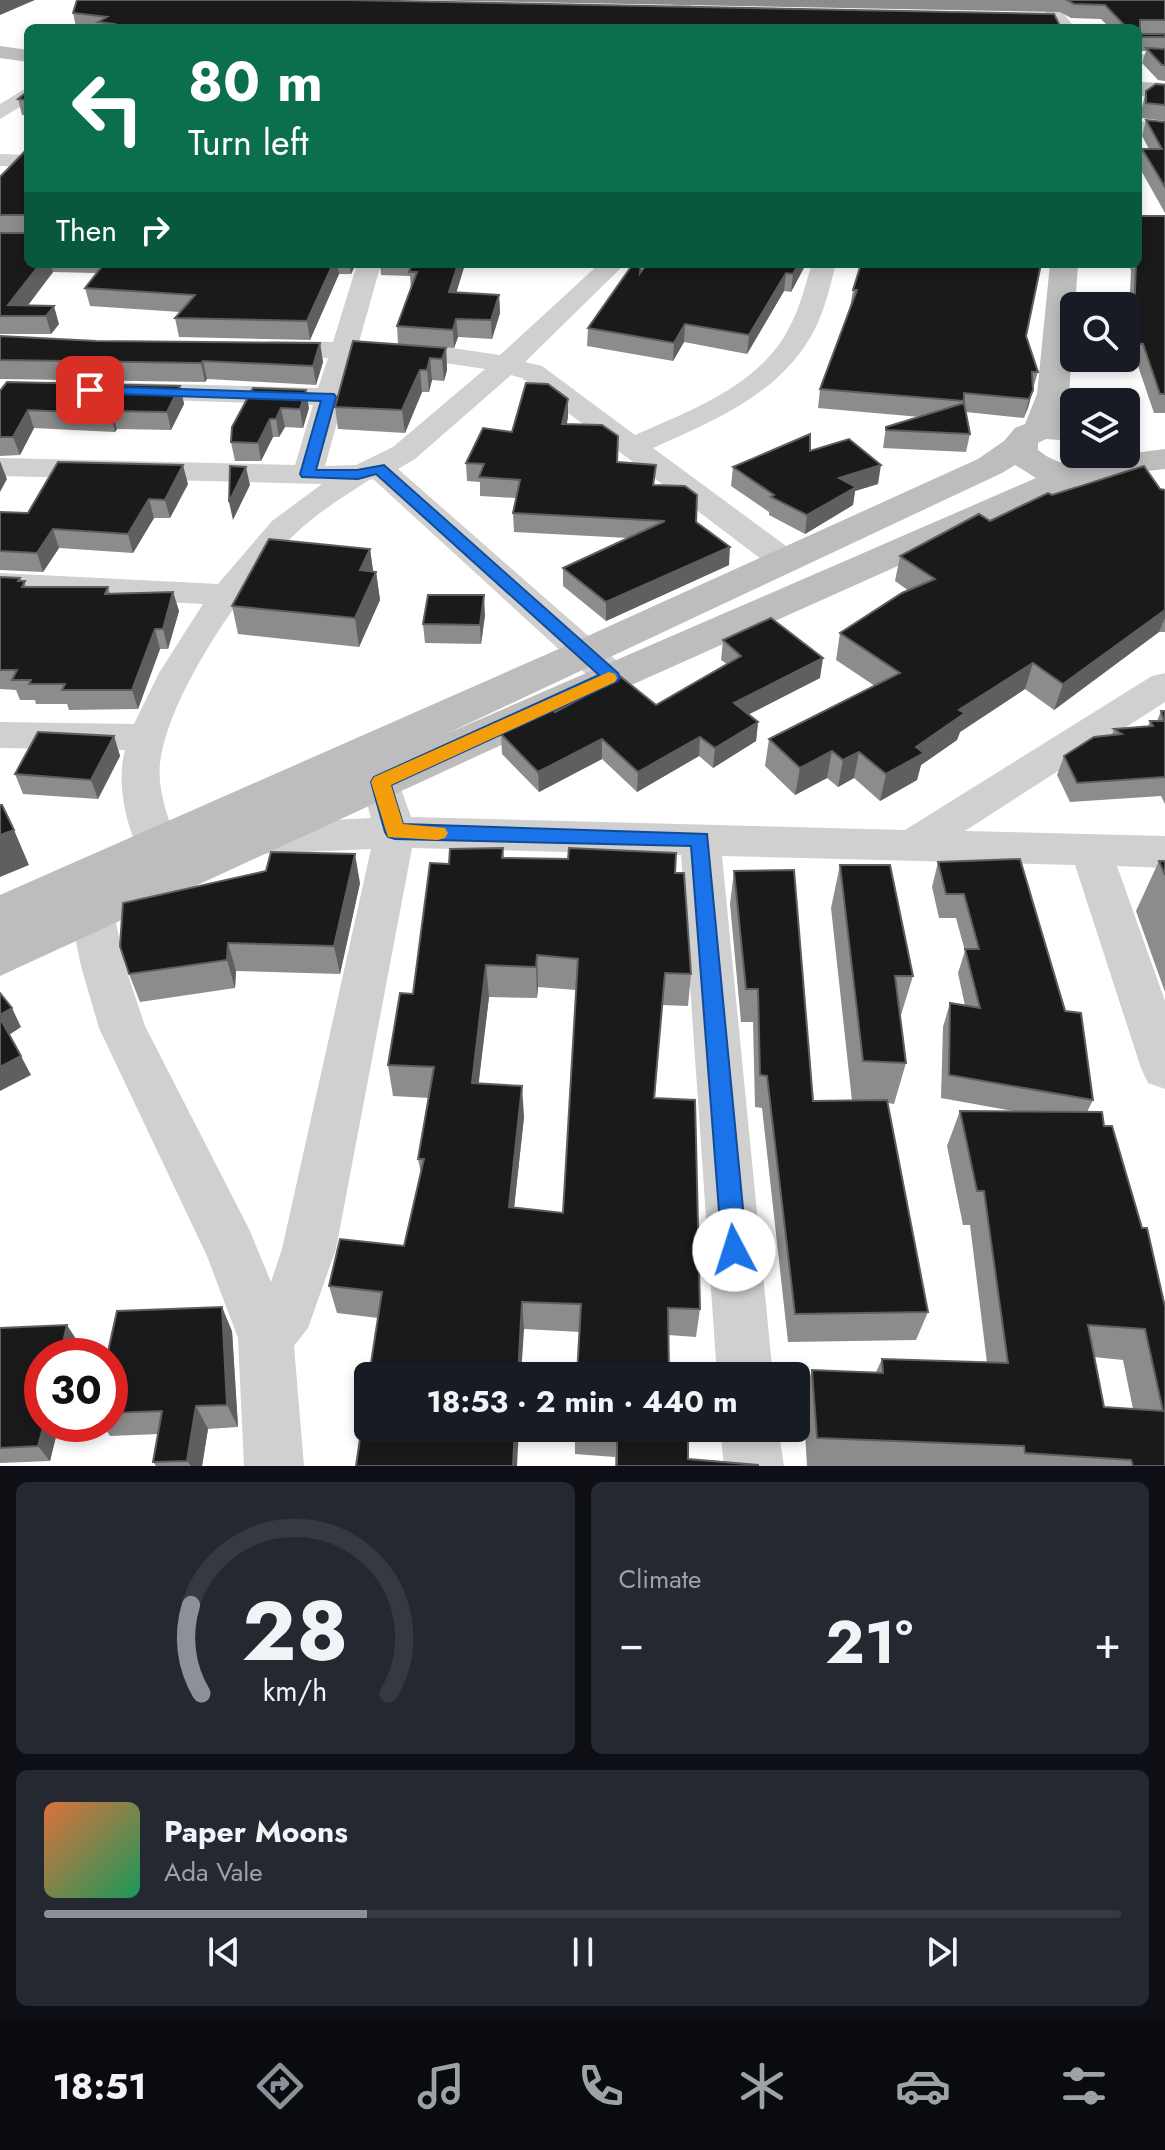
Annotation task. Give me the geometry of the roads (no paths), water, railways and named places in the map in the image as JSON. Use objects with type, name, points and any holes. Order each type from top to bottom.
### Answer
[{"type":"street","points":[[1044,0],[1063,24]]},
{"type":"street","points":[[658,13],[688,14]]},
{"type":"street","points":[[1029,19],[1063,24]]},
{"type":"street","points":[[1142,41],[1165,41]]},
{"type":"street","points":[[0,54],[24,56]]},
{"type":"street","points":[[1142,79],[1165,79]]},
{"type":"street","points":[[1142,89],[1165,90]]},
{"type":"street","points":[[0,116],[24,96]]},
{"type":"street","points":[[0,116],[24,119]]},
{"type":"street","points":[[1142,127],[1165,129]]},
{"type":"street","points":[[0,153],[24,153]]},
{"type":"street","points":[[0,160],[24,161]]},
{"type":"street","points":[[307,474],[368,268]]},
{"type":"street","points":[[157,846],[142,795],[141,765],[147,737],[161,700],[227,595],[282,529],[308,507],[404,453],[507,364],[609,268]]},
{"type":"street","points":[[632,447],[733,400],[768,374],[801,331],[823,268]]},
{"type":"street","points":[[1060,466],[1039,467],[1028,460],[1030,438],[1053,394],[1064,268]]},
{"type":"street","points":[[1085,292],[1086,268]]},
{"type":"street","points":[[250,349],[344,351],[507,364],[532,372],[785,561]]},
{"type":"street","points":[[110,391],[329,397]]},
{"type":"street","points":[[0,955],[381,782],[785,561],[990,466],[1030,438],[1060,433]]},
{"type":"street","points":[[1140,457],[1165,447]]},
{"type":"street","points":[[0,467],[307,474],[368,471],[598,665]]},
{"type":"street","points":[[0,917],[157,846],[598,665],[1113,468]]},
{"type":"street","points":[[0,583],[227,595]]},
{"type":"street","points":[[914,844],[1165,685]]},
{"type":"street","points":[[0,735],[147,737]]},
{"type":"street","points":[[266,1338],[289,1309],[309,1249],[395,832],[381,782]]},
{"type":"street","points":[[255,839],[395,832],[1165,852]]},
{"type":"street","points":[[700,839],[744,1362]]},
{"type":"street","points":[[1090,849],[1165,1068]]},
{"type":"street","points":[[92,913],[103,966],[122,1028],[230,1247],[266,1338],[274,1466]]},
{"type":"street","points":[[751,1442],[754,1466]]},
{"type":"lane","points":[[1142,57],[1165,58]]}]
